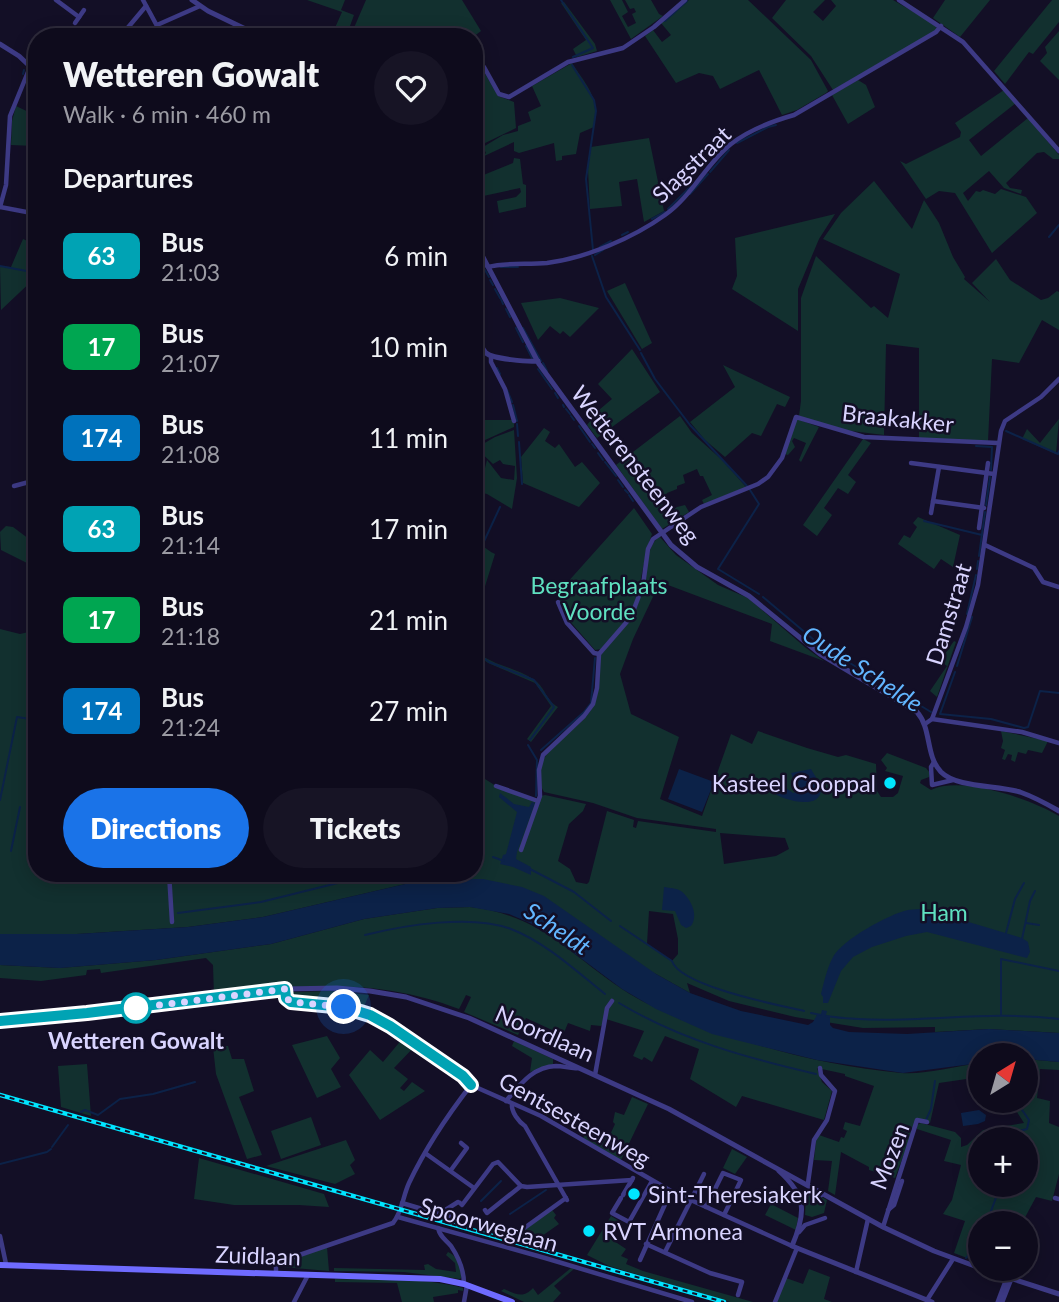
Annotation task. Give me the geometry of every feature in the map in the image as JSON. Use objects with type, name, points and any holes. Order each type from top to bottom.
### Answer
[{"type":"main road","name":"Zuidlaan","points":[[3,1265],[440,1279],[465,1284],[512,1302]]},
{"type":"street","points":[[56,0],[79,17]]},
{"type":"street","points":[[192,0],[244,28]]},
{"type":"street","points":[[157,25],[201,7],[208,0]]},
{"type":"street","points":[[483,66],[499,94],[509,97],[568,62],[622,48],[685,0]]},
{"type":"street","points":[[899,0],[958,37],[1059,151]]},
{"type":"street","points":[[127,28],[145,3],[158,28]]},
{"type":"street","points":[[75,23],[84,10]]},
{"type":"street","name":"Slagstraat","points":[[487,266],[554,262],[589,254],[658,219],[695,186],[732,144],[772,122],[794,115],[936,32],[941,26]]},
{"type":"street","points":[[0,44],[28,65]]},
{"type":"street","points":[[28,72],[10,116],[6,185],[0,207],[28,212]]},
{"type":"street","name":"Wetterensteenweg","points":[[483,258],[538,361],[661,533],[697,567],[750,596],[820,654],[913,709],[925,724]]},
{"type":"street","points":[[483,268],[487,266]]},
{"type":"street","points":[[483,348],[492,356],[538,361]]},
{"type":"street","points":[[492,356],[491,362],[509,398],[514,421]]},
{"type":"street","name":"Damstraat","points":[[932,719],[972,607],[985,545],[998,443],[1005,421],[1039,398],[1059,379]]},
{"type":"street","name":"Braakakker","points":[[661,533],[701,507],[758,484],[768,477],[782,458],[796,417],[863,437],[998,443]]},
{"type":"street","points":[[911,463],[994,474]]},
{"type":"street","points":[[979,528],[988,463]]},
{"type":"street","points":[[931,513],[939,467]]},
{"type":"street","points":[[15,486],[28,482]]},
{"type":"street","points":[[933,501],[989,509]]},
{"type":"street","points":[[521,850],[541,792],[539,770],[543,755],[584,716],[594,701],[598,654],[631,617],[643,584],[650,543],[661,533]]},
{"type":"street","points":[[985,545],[1030,566],[1036,570],[1043,582],[1059,587]]},
{"type":"street","points":[[558,602],[567,623],[594,653],[598,654]]},
{"type":"street","points":[[1059,743],[1022,732],[932,719],[925,724],[934,762],[942,773],[953,780],[1021,793],[1059,811]]},
{"type":"street","points":[[934,762],[931,767],[932,785],[953,780]]},
{"type":"street","points":[[496,786],[538,801]]},
{"type":"street","points":[[170,882],[172,922]]},
{"type":"street","name":"Noordlaan","points":[[0,1021],[285,989],[337,988],[406,998],[469,1018],[669,1109],[808,1183],[842,1205]]},
{"type":"street","name":"Gentsesteenweg","points":[[285,989],[286,998],[291,1002],[344,1007],[379,1019],[463,1076],[471,1085],[541,1116],[671,1191],[794,1247],[929,1301]]},
{"type":"street","points":[[595,1075],[607,1008],[612,1000]]},
{"type":"street","points":[[555,1066],[556,1057]]},
{"type":"street","points":[[506,1101],[530,1074],[555,1066],[575,1070],[580,1068]]},
{"type":"street","points":[[808,1183],[814,1140],[827,1120],[835,1091],[821,1075],[820,1068]]},
{"type":"street","points":[[276,1274],[276,1266],[282,1261],[389,1226],[398,1217],[409,1182],[442,1122],[471,1085]]},
{"type":"street","points":[[512,1104],[520,1123],[566,1199],[516,1234],[513,1232]]},
{"type":"street","name":"Mozen","points":[[883,1227],[917,1120],[927,1122]]},
{"type":"street","points":[[451,1170],[467,1148],[461,1143]]},
{"type":"street","points":[[425,1153],[474,1188]]},
{"type":"street","points":[[439,1214],[459,1203],[462,1205],[493,1164],[498,1162],[524,1186]]},
{"type":"street","name":"Noordlaan","points":[[774,1165],[791,1181],[801,1201]]},
{"type":"street","points":[[637,1172],[612,1213],[631,1221],[652,1181]]},
{"type":"street","points":[[706,1207],[723,1172],[741,1180],[724,1215]]},
{"type":"street","points":[[665,1252],[704,1174]]},
{"type":"street","points":[[485,1210],[487,1213],[524,1186],[632,1180]]},
{"type":"street","name":"Mozen","points":[[888,1210],[894,1205],[902,1181]]},
{"type":"street","points":[[640,1260],[671,1191]]},
{"type":"street","name":"Noordlaan","points":[[801,1201],[805,1194],[813,1192],[883,1227],[968,1264]]},
{"type":"street","points":[[775,1302],[798,1233],[803,1212],[801,1201]]},
{"type":"street","points":[[402,1203],[453,1217]]},
{"type":"street","name":"Spoorweglaan","points":[[398,1217],[692,1302]]},
{"type":"street","points":[[798,1233],[806,1225],[825,1219]]},
{"type":"street","points":[[856,1272],[868,1219]]},
{"type":"street","points":[[438,1228],[464,1272],[464,1302]]},
{"type":"street","points":[[0,1236],[3,1265]]},
{"type":"street","points":[[646,1244],[710,1273],[742,1282],[738,1295]]},
{"type":"street","points":[[929,1301],[953,1259]]},
{"type":"street","points":[[294,1302],[305,1285],[308,1274]]},
{"type":"street","points":[[1000,1302],[1008,1281]]},
{"type":"street","name":"Noordlaan","points":[[1016,1281],[1059,1294]]},
{"type":"green space","points":[[307,0],[345,0],[341,10],[354,15],[349,28],[335,28],[342,12]]},
{"type":"green space","points":[[366,0],[462,0],[479,28],[354,28]]},
{"type":"green space","points":[[610,0],[622,0],[628,12],[622,16],[628,27],[636,23],[632,14],[636,12],[634,8],[630,9],[625,0],[651,0],[663,16],[631,39]]},
{"type":"green space","points":[[689,0],[748,0],[811,60],[828,91],[797,110],[782,115],[759,70],[720,89],[713,76],[699,73],[676,83],[645,36],[653,30],[662,42],[671,35],[661,23]]},
{"type":"green space","points":[[786,0],[825,0],[813,12],[823,21],[836,6],[831,0],[893,0],[936,25],[937,30],[833,90],[811,56],[772,18]]},
{"type":"green space","points":[[945,0],[990,0],[960,37],[933,18]]},
{"type":"green space","points":[[1052,0],[1059,0],[1059,22],[1033,54],[1029,52],[1005,84],[994,71]]},
{"type":"green space","points":[[564,2],[595,44],[597,51],[577,57],[573,49],[586,40],[561,3]]},
{"type":"green space","points":[[1059,31],[1059,80],[1040,61],[1047,53],[1045,47]]},
{"type":"green space","points":[[572,63],[587,86],[595,107],[594,127],[580,133],[576,154],[562,156],[562,160],[556,161],[554,143],[519,153],[514,151],[514,142],[483,157],[486,153],[483,147],[503,135],[518,131],[518,126],[531,121],[528,112],[541,106],[532,86]]},
{"type":"green space","points":[[483,70],[498,96],[514,102],[516,128],[483,144]]},
{"type":"green space","points":[[858,80],[866,85],[875,107],[848,124],[832,95]]},
{"type":"green space","points":[[1004,90],[1016,103],[969,140],[981,156],[1028,118],[1059,155],[1059,159],[1053,159],[1044,152],[1037,153],[1006,183],[1010,188],[1022,190],[1021,194],[1004,188],[989,171],[963,193],[968,201],[976,191],[995,194],[1001,189],[1026,197],[1037,213],[992,253],[955,193],[939,191],[926,199],[900,161],[906,164],[960,137],[961,132],[955,123]]},
{"type":"green space","points":[[16,106],[28,112],[28,146],[11,145]]},
{"type":"green space","points":[[649,138],[664,211],[644,222],[637,179],[619,182],[622,206],[590,209],[588,169],[591,147]]},
{"type":"green space","points":[[514,158],[520,159],[523,184],[526,185],[526,207],[499,213],[497,201],[516,197],[521,192],[520,188],[483,196],[483,175],[513,163]]},
{"type":"green space","points":[[874,181],[912,229],[924,200],[939,223],[964,279],[990,302],[972,283],[996,259],[1010,280],[1041,300],[1059,292],[1059,330],[1042,320],[1019,363],[992,359],[988,441],[919,438],[919,348],[886,344],[884,435],[843,430],[799,416],[801,298],[816,256],[871,308],[874,306],[888,318],[900,274],[823,239],[841,213]]},
{"type":"green space","points":[[835,214],[819,239],[798,289],[798,331],[732,289],[737,276],[735,238]]},
{"type":"green space","points":[[23,239],[28,241],[28,284],[1,310],[0,266],[11,267]]},
{"type":"green space","points":[[625,283],[652,343],[642,349],[607,291]]},
{"type":"green space","points":[[560,298],[599,308],[570,337],[563,331],[560,334],[550,326],[538,340],[521,303]]},
{"type":"green space","points":[[632,349],[660,392],[597,438],[587,425],[612,399],[598,384]]},
{"type":"green space","points":[[723,365],[790,397],[785,407],[777,404],[761,436],[752,433],[725,457],[705,440],[690,422],[735,387]]},
{"type":"green space","points":[[680,416],[692,433],[722,460],[746,487],[704,504],[702,500],[712,495],[703,476],[700,476],[697,469],[683,475],[685,483],[667,493],[661,501],[665,508],[663,511],[670,512],[685,505],[689,512],[662,529],[616,465]]},
{"type":"green space","points":[[797,419],[819,427],[801,462],[799,460],[806,443],[794,438],[792,441],[795,447],[788,455],[785,454]]},
{"type":"green space","points":[[1059,419],[1056,454],[1022,439],[1027,429],[1040,443]]},
{"type":"green space","points":[[483,420],[514,420],[514,427],[483,441]]},
{"type":"green space","points":[[544,428],[550,432],[545,441],[555,448],[559,444],[575,467],[582,462],[600,483],[579,507],[523,483],[521,457]]},
{"type":"green space","points":[[514,430],[517,478],[512,509],[483,493],[487,460],[501,478],[514,480],[515,466],[503,464],[500,460],[493,464],[483,455],[483,444]]},
{"type":"green space","points":[[863,439],[871,443],[848,475],[856,482],[848,494],[838,488],[824,508],[832,515],[817,536],[803,525]]},
{"type":"green space","name":"Begraafplaats Voorde","points":[[634,508],[652,534],[638,591],[626,620],[601,649],[595,650],[568,619],[557,594]]},
{"type":"green space","points":[[918,517],[960,535],[953,567],[941,559],[934,569],[898,544],[904,535],[910,538],[917,527],[913,523]]},
{"type":"green space","points":[[6,526],[13,527],[28,538],[28,564],[1,550],[0,532]]},
{"type":"green space","name":"Ham","points":[[659,536],[676,555],[718,585],[748,598],[824,661],[770,641],[772,624],[660,582],[620,674],[631,714],[679,737],[660,799],[702,816],[731,734],[752,744],[758,731],[838,757],[846,755],[876,764],[877,791],[881,797],[893,797],[898,793],[903,776],[885,771],[887,768],[881,760],[887,753],[926,768],[930,773],[929,777],[920,783],[931,790],[944,786],[977,787],[1014,796],[1059,816],[1059,1033],[989,1029],[935,1032],[935,1027],[863,1028],[795,1017],[729,1001],[687,983],[690,993],[656,974],[459,882],[483,882],[483,778],[496,786],[539,801],[541,796],[545,795],[586,804],[583,811],[569,824],[558,861],[570,869],[576,882],[589,882],[607,811],[634,820],[633,827],[636,828],[638,821],[716,832],[716,829],[637,818],[593,803],[544,792],[539,779],[540,766],[546,755],[587,716],[593,706],[600,658],[606,645],[635,612],[650,551]],"holes":[[[720,833],[785,838],[789,849],[776,856],[724,864]],[[649,911],[673,914],[678,954],[672,961],[647,944]]]},
{"type":"green space","points":[[483,546],[495,554],[483,593]]},
{"type":"green space","points":[[0,629],[20,634],[28,632],[28,882],[414,882],[263,917],[188,927],[77,934],[0,934]]},
{"type":"green space","points":[[954,641],[956,642],[937,697],[930,691],[947,666],[940,661]]},
{"type":"green space","points":[[483,656],[533,679],[558,707],[531,742],[527,739],[551,706],[535,683],[488,663]]},
{"type":"green space","points":[[1001,731],[1048,741],[1042,753],[1028,750],[1026,754],[1018,752],[1015,762],[1011,760],[1012,755],[1008,754],[1005,760],[1002,759],[1005,750],[1001,748]]},
{"type":"green space","points":[[470,907],[516,918],[552,937],[641,1001],[728,1035],[776,1050],[850,1067],[920,1073],[968,1065],[968,1079],[939,1083],[930,1123],[917,1120],[895,1178],[869,1170],[869,1167],[841,1152],[835,1195],[828,1191],[832,1161],[814,1160],[816,1141],[819,1135],[839,1142],[847,1131],[843,1129],[845,1122],[860,1126],[874,1086],[845,1074],[817,1068],[822,1082],[832,1091],[824,1120],[742,1096],[736,1107],[690,1079],[699,1049],[665,1036],[652,1062],[644,1057],[642,1060],[633,1056],[644,1031],[606,1019],[601,1026],[591,1025],[590,1031],[568,1023],[563,1035],[526,1018],[518,1035],[464,1012],[471,997],[466,995],[459,1009],[397,992],[338,986],[214,996],[213,965],[206,958],[101,973],[100,969],[87,970],[86,975],[41,981],[0,978],[0,965],[60,968],[156,960],[271,944],[364,919],[437,908]]},
{"type":"green space","points":[[330,991],[369,995],[363,1009],[342,1003],[293,999],[290,995],[293,992]]},
{"type":"green space","points":[[327,1036],[340,1058],[331,1069],[341,1087],[317,1098],[292,1045]]},
{"type":"green space","points":[[403,1038],[415,1046],[394,1068],[408,1079],[400,1088],[404,1091],[412,1082],[425,1091],[380,1120],[349,1075],[370,1050],[383,1062]]},
{"type":"green space","points":[[514,1041],[553,1059],[553,1064],[530,1072],[532,1058],[512,1046]]},
{"type":"green space","points":[[228,1046],[232,1059],[244,1059],[254,1091],[239,1097],[262,1155],[247,1159],[216,1074],[213,1047]]},
{"type":"green space","points":[[1038,1060],[1059,1062],[1059,1070],[1040,1069],[1038,1088]]},
{"type":"green space","points":[[87,1064],[91,1116],[61,1107],[58,1066]]},
{"type":"green space","points":[[632,1097],[648,1104],[621,1160],[583,1138],[589,1127],[609,1137],[615,1124],[615,1112],[624,1115]]},
{"type":"green space","points":[[1038,1098],[1050,1101],[1049,1123],[1059,1127],[1059,1174],[1052,1201],[1036,1197],[1038,1127],[1001,1127],[1024,1123],[1018,1113],[1038,1113]]},
{"type":"green space","points":[[311,1117],[321,1145],[281,1159],[271,1131]]},
{"type":"green space","points":[[921,1123],[955,1132],[961,1138],[961,1147],[967,1145],[968,1197],[1036,1197],[1028,1211],[968,1211],[968,1258],[954,1253],[965,1221],[943,1214],[952,1200],[961,1165],[944,1161],[951,1140],[917,1129],[917,1125]]},
{"type":"green space","points":[[346,1140],[355,1160],[350,1165],[355,1174],[335,1184],[266,1166]]},
{"type":"green space","points":[[732,1149],[747,1157],[735,1174],[723,1168]]},
{"type":"green space","points":[[199,1158],[324,1194],[329,1207],[234,1205],[194,1199]]},
{"type":"green space","points":[[814,1193],[827,1200],[824,1213],[812,1217],[805,1215],[806,1196]]},
{"type":"green space","points":[[771,1204],[798,1218],[796,1230],[765,1215]]},
{"type":"green space","points":[[552,1210],[559,1224],[532,1243],[513,1238]]},
{"type":"green space","points":[[611,1216],[619,1221],[608,1237],[626,1249],[621,1256],[628,1259],[626,1264],[753,1302],[730,1302],[609,1266],[587,1255]]},
{"type":"green space","points":[[327,1247],[329,1271],[282,1267],[286,1262]]},
{"type":"green space","points":[[448,1252],[458,1262],[462,1277],[460,1279],[404,1272],[334,1271],[334,1268],[425,1270],[424,1265],[428,1264],[436,1269],[456,1272],[455,1263],[446,1255]]},
{"type":"green space","points":[[571,1268],[574,1269],[554,1286],[561,1293],[553,1302],[524,1302],[501,1291],[504,1289],[523,1294],[533,1288],[538,1295]]},
{"type":"green space","points":[[809,1269],[830,1277],[824,1299],[832,1302],[777,1302],[786,1278],[803,1284]]},
{"type":"green space","points":[[335,1279],[416,1281],[447,1284],[463,1288],[463,1291],[433,1297],[434,1302],[402,1302],[397,1283],[335,1282]]},
{"type":"water","points":[[679,769],[714,782],[702,812],[668,799]]},
{"type":"water","points":[[811,769],[821,790],[814,800],[800,802],[772,792],[774,786],[779,783],[793,793],[798,791],[791,773]]},
{"type":"water","points":[[500,793],[514,804],[529,807],[532,802],[535,803],[516,859],[531,867],[531,875],[500,864],[506,854],[517,812],[499,797]]},
{"type":"water","name":"Scheldt","points":[[483,879],[522,887],[544,896],[656,974],[690,993],[741,1011],[808,1025],[822,1010],[827,1011],[826,1015],[830,1017],[830,1025],[833,1028],[849,1032],[907,1034],[989,1029],[1059,1033],[1059,1062],[1038,1060],[1038,1043],[968,1043],[968,1065],[903,1073],[817,1060],[712,1034],[656,1009],[622,989],[539,927],[509,914],[470,907],[437,908],[364,919],[271,944],[156,960],[60,968],[0,965],[0,934],[77,934],[188,927],[263,917],[414,882],[483,882]]},
{"type":"water","points":[[664,887],[679,890],[688,898],[694,912],[691,926],[686,928],[681,925],[675,911],[662,910]]},
{"type":"water","points":[[925,909],[1022,938],[1028,942],[1030,952],[1027,958],[927,932],[906,936],[872,947],[853,957],[841,971],[828,1003],[823,1003],[821,994],[829,966],[838,950],[867,929],[890,917],[908,910]]},
{"type":"water","points":[[961,1113],[983,1113],[986,1115],[985,1121],[963,1126]]},
{"type":"waterway","name":"Oude Schelde","points":[[561,0],[593,48],[573,57]]},
{"type":"waterway","points":[[665,21],[687,1]]},
{"type":"waterway","name":"Oude Schelde","points":[[572,65],[594,100],[596,111],[586,179],[593,250]]},
{"type":"waterway","points":[[23,74],[24,70]]},
{"type":"waterway","points":[[737,143],[776,125]]},
{"type":"waterway","points":[[710,172],[729,150]]},
{"type":"waterway","points":[[690,194],[708,174]]},
{"type":"waterway","points":[[668,209],[692,185]]},
{"type":"waterway","points":[[652,219],[665,212]]},
{"type":"waterway","points":[[1049,237],[1059,225]]},
{"type":"waterway","points":[[622,235],[628,232]]},
{"type":"waterway","points":[[600,247],[611,241]]},
{"type":"waterway","points":[[595,255],[603,250]]},
{"type":"waterway","name":"Oude Schelde","points":[[592,256],[606,297],[640,350]]},
{"type":"waterway","points":[[0,266],[28,271]]},
{"type":"waterway","points":[[501,267],[518,267]]},
{"type":"waterway","points":[[484,268],[489,277]]},
{"type":"waterway","points":[[490,280],[493,285]]},
{"type":"waterway","points":[[495,289],[500,298]]},
{"type":"waterway","points":[[501,299],[503,304]]},
{"type":"waterway","points":[[506,309],[510,317]]},
{"type":"waterway","points":[[516,328],[523,342]]},
{"type":"waterway","points":[[523,328],[541,361]]},
{"type":"waterway","points":[[526,346],[532,358]]},
{"type":"waterway","name":"Oude Schelde","points":[[641,353],[655,379],[690,425],[747,486]]},
{"type":"waterway","points":[[543,363],[547,371]]},
{"type":"waterway","points":[[497,368],[500,374]]},
{"type":"waterway","points":[[538,369],[552,389]]},
{"type":"waterway","points":[[507,390],[512,402]]},
{"type":"waterway","points":[[555,393],[558,398]]},
{"type":"waterway","points":[[513,405],[517,421]]},
{"type":"waterway","points":[[566,409],[570,414]]},
{"type":"waterway","points":[[571,416],[574,420]]},
{"type":"waterway","points":[[517,424],[518,436]]},
{"type":"waterway","points":[[579,426],[590,442]]},
{"type":"waterway","points":[[1006,431],[1058,454],[1059,451]]},
{"type":"waterway","points":[[519,442],[522,484]]},
{"type":"waterway","points":[[592,444],[595,448]]},
{"type":"waterway","points":[[976,446],[992,447],[991,470]]},
{"type":"waterway","points":[[598,453],[603,460]]},
{"type":"waterway","points":[[605,462],[616,476]]},
{"type":"waterway","points":[[986,505],[990,477]]},
{"type":"waterway","points":[[618,480],[623,487]]},
{"type":"waterway","points":[[625,490],[628,493]]},
{"type":"waterway","name":"Oude Schelde","points":[[750,490],[759,504],[718,569],[759,594]]},
{"type":"waterway","points":[[629,495],[633,501]]},
{"type":"waterway","points":[[483,544],[500,507]]},
{"type":"waterway","points":[[979,556],[985,512]]},
{"type":"waterway","points":[[924,521],[982,535]]},
{"type":"waterway","points":[[977,569],[978,561]]},
{"type":"waterway","points":[[967,614],[976,575]]},
{"type":"waterway","name":"Oude Schelde","points":[[763,597],[820,645],[931,712]]},
{"type":"waterway","points":[[957,666],[972,617]]},
{"type":"waterway","points":[[483,658],[534,680],[554,707],[530,740]]},
{"type":"waterway","points":[[541,750],[591,703],[595,658]]},
{"type":"waterway","name":"Oude Schelde","points":[[955,672],[940,714],[991,719],[1024,728],[1028,727],[1040,691],[1059,693]]},
{"type":"waterway","points":[[0,800],[17,717],[28,719]]},
{"type":"waterway","points":[[528,745],[537,760],[536,796]]},
{"type":"waterway","points":[[11,851],[20,807]]},
{"type":"waterway","points":[[493,857],[504,861]]},
{"type":"waterway","points":[[530,869],[574,892],[611,921]]},
{"type":"waterway","points":[[178,913],[261,902],[342,882]]},
{"type":"waterway","points":[[1006,933],[1015,899],[1024,883]]},
{"type":"waterway","points":[[1022,939],[1030,901],[1035,891]]},
{"type":"waterway","name":"Scheldt","points":[[365,935],[438,923],[477,922],[495,925],[536,941],[605,994]]},
{"type":"waterway","points":[[1026,923],[1039,925]]},
{"type":"waterway","points":[[620,926],[672,961],[692,979],[731,993],[804,1011]]},
{"type":"waterway","points":[[1001,1014],[1001,959],[1059,971]]},
{"type":"waterway","points":[[619,1003],[690,1038],[816,1074]]},
{"type":"waterway","points":[[811,1013],[821,1015]]},
{"type":"waterway","points":[[826,1016],[884,1020],[1001,1016],[1059,1019]]},
{"type":"waterway","points":[[926,1120],[931,1109],[935,1081]]},
{"type":"waterway","points":[[81,1112],[85,1110],[98,1115],[120,1099],[153,1094],[195,1082]]},
{"type":"waterway","points":[[1024,1113],[1029,1120],[1027,1127]]},
{"type":"waterway","points":[[52,1147],[68,1125]]},
{"type":"waterway","points":[[0,1164],[51,1149]]},
{"type":"waterway","points":[[481,1201],[501,1181]]},
{"type":"waterway","points":[[510,1214],[546,1190]]},
{"type":"waterway","points":[[991,1211],[996,1197]]},
{"type":"railway","points":[[0,1095],[724,1302]]},
{"type":"bus line","name":"63","points":[[0,1021],[285,989],[286,998],[291,1002],[344,1007],[379,1019],[463,1076],[471,1085]]},
{"type":"place","name":"Kasteel Cooppal","points":[[890,783]]},
{"type":"place","name":"Wetteren Gowalt","points":[[136,1008]]},
{"type":"place","name":"Sint-Theresiakerk","points":[[634,1194]]},
{"type":"place","name":"RVT Armonea","points":[[589,1231]]},
{"type":"route","points":[[136,1008],[129,1009],[285,989],[286,998],[291,1002],[344,1007]]}]
